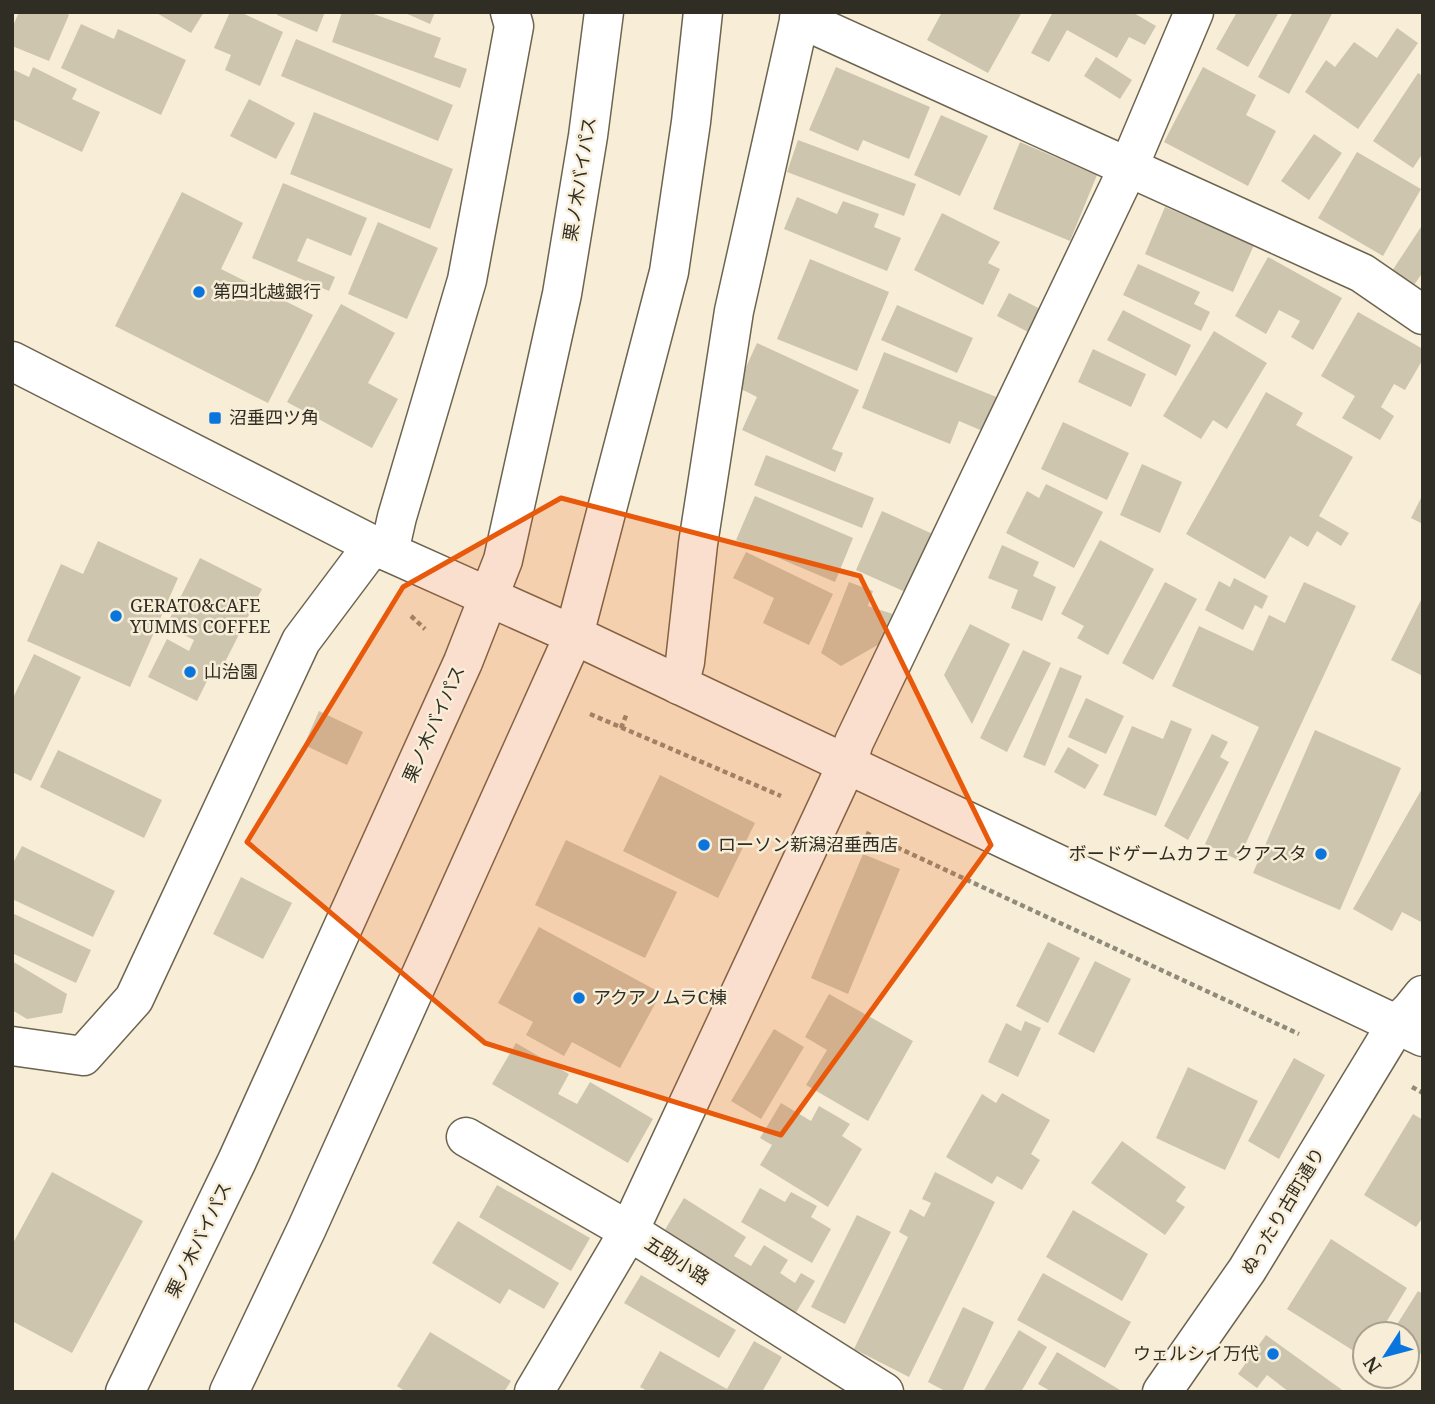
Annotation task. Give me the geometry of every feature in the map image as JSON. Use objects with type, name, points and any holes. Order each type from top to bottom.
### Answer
[{"type":"street","points":[[12,1046],[83,1056],[134,999],[301,641],[381,549],[397,517],[467,280],[514,26],[510,12]]},
{"type":"street","name":"栗ノ木バイパス","points":[[125,1392],[237,1161],[490,598],[503,560],[562,294],[588,136],[604,12]]},
{"type":"street","points":[[229,1392],[313,1216],[574,635],[669,272],[691,122],[703,12]]},
{"type":"street","points":[[534,1392],[629,1231],[847,764],[854,742],[1129,166],[1194,12]]},
{"type":"street","points":[[679,685],[685,662],[698,544],[734,311],[800,15],[1362,272],[1423,315]]},
{"type":"street","points":[[12,361],[381,549],[574,635],[1409,1031]]},
{"type":"street","name":"ぬったり古町通り","points":[[1162,1392],[1247,1270],[1370,1067],[1409,1031],[1411,1010],[1423,995]]},
{"type":"street","name":"五助小路","points":[[466,1137],[629,1231],[884,1392]]},
{"type":"path","points":[[621,728],[822,813],[1423,1093]]},
{"type":"highlighted area","points":[[561,498],[860,576],[991,845],[781,1135],[485,1043],[247,842],[403,587]]},
{"type":"building","points":[[19,12],[64,12],[69,15],[49,61],[12,46],[12,28]]},
{"type":"building","points":[[155,12],[204,12],[191,33]]},
{"type":"building","points":[[230,12],[240,12],[283,32],[260,86],[225,70],[231,55],[214,48]]},
{"type":"building","points":[[278,12],[325,12],[317,32],[277,15]]},
{"type":"building","points":[[342,12],[368,12],[441,38],[434,57],[467,69],[460,88],[332,42]]},
{"type":"building","points":[[403,12],[435,12],[430,24]]},
{"type":"building","points":[[942,12],[1022,12],[988,73],[927,40]]},
{"type":"building","points":[[1053,12],[1132,12],[1156,26],[1145,45],[1129,37],[1117,58],[1067,30],[1049,62],[1031,53]]},
{"type":"building","points":[[1237,12],[1279,12],[1248,67],[1216,49]]},
{"type":"building","points":[[1293,12],[1333,12],[1289,94],[1258,77]]},
{"type":"building","points":[[81,24],[114,39],[118,29],[186,60],[161,115],[61,68]]},
{"type":"building","points":[[1397,28],[1418,43],[1358,129],[1305,92],[1326,60],[1335,67],[1354,42],[1377,58]]},
{"type":"building","points":[[296,39],[453,105],[438,141],[281,76]]},
{"type":"building","points":[[1096,57],[1132,80],[1120,99],[1084,76]]},
{"type":"building","points":[[33,67],[77,89],[72,99],[100,112],[82,152],[12,119],[12,69],[29,77]]},
{"type":"building","points":[[836,67],[930,107],[909,159],[863,140],[858,151],[809,130]]},
{"type":"building","points":[[1203,67],[1256,95],[1246,115],[1276,131],[1248,186],[1164,142]]},
{"type":"building","points":[[1418,73],[1423,76],[1423,153],[1413,168],[1373,141]]},
{"type":"building","points":[[249,99],[295,123],[276,159],[230,136]]},
{"type":"building","points":[[314,112],[453,169],[430,229],[290,174]]},
{"type":"building","points":[[941,115],[988,136],[960,196],[914,175]]},
{"type":"building","points":[[1314,134],[1342,153],[1309,200],[1281,181]]},
{"type":"building","points":[[798,140],[916,184],[904,216],[787,172]]},
{"type":"building","points":[[1020,142],[1097,175],[1070,241],[993,209]]},
{"type":"building","points":[[1357,152],[1421,189],[1383,256],[1318,218]]},
{"type":"building","points":[[283,183],[367,218],[351,256],[307,238],[297,261],[335,277],[329,291],[252,258]]},
{"type":"building","name":"第四北越銀行","points":[[182,192],[243,223],[221,269],[313,315],[268,403],[115,326]]},
{"type":"building","points":[[797,197],[837,214],[843,201],[879,214],[874,227],[901,238],[887,271],[784,229]]},
{"type":"building","points":[[1165,207],[1254,245],[1233,292],[1145,254]]},
{"type":"building","points":[[942,213],[1000,242],[988,263],[1000,269],[983,305],[914,270]]},
{"type":"building","points":[[378,222],[438,248],[407,319],[348,294]]},
{"type":"building","points":[[1423,224],[1423,272],[1414,285],[1392,271]]},
{"type":"building","points":[[1268,257],[1342,298],[1313,350],[1291,337],[1300,321],[1279,310],[1266,334],[1235,316]]},
{"type":"building","points":[[810,259],[889,292],[857,371],[777,339]]},
{"type":"building","points":[[1138,264],[1200,292],[1194,304],[1210,312],[1201,331],[1123,295]]},
{"type":"building","points":[[1009,293],[1044,311],[1032,334],[997,316]]},
{"type":"building","points":[[341,304],[395,333],[368,383],[398,399],[372,448],[287,402]]},
{"type":"building","points":[[897,305],[973,338],[957,373],[881,340]]},
{"type":"building","points":[[1123,310],[1191,345],[1176,376],[1107,340]]},
{"type":"building","points":[[1358,312],[1423,349],[1423,359],[1405,390],[1394,384],[1381,407],[1394,416],[1380,440],[1342,418],[1355,396],[1321,376]]},
{"type":"building","points":[[1214,331],[1267,363],[1227,429],[1213,420],[1201,439],[1163,416]]},
{"type":"building","points":[[757,343],[859,390],[832,449],[843,453],[835,472],[742,430],[757,397],[737,387]]},
{"type":"building","points":[[1093,349],[1146,374],[1131,407],[1078,382]]},
{"type":"building","points":[[884,352],[999,398],[985,432],[959,421],[950,444],[862,408]]},
{"type":"building","points":[[1266,392],[1303,413],[1296,425],[1353,457],[1319,516],[1349,533],[1341,546],[1317,531],[1308,547],[1290,536],[1265,579],[1186,534]]},
{"type":"building","points":[[1063,422],[1129,453],[1107,500],[1041,469]]},
{"type":"building","points":[[766,455],[874,498],[862,528],[754,485]]},
{"type":"building","points":[[1142,464],[1182,482],[1160,533],[1120,515]]},
{"type":"building","points":[[1046,484],[1103,512],[1074,568],[1006,533],[1027,491],[1039,498]]},
{"type":"building","points":[[1423,494],[1423,524],[1411,518]]},
{"type":"building","points":[[755,496],[853,538],[835,582],[736,540]]},
{"type":"building","points":[[882,511],[935,535],[910,594],[856,570]]},
{"type":"building","points":[[1100,540],[1154,569],[1108,655],[1077,638],[1084,626],[1061,614]]},
{"type":"building","points":[[98,541],[178,578],[130,687],[27,641],[61,564],[83,574]]},
{"type":"building","points":[[1002,545],[1039,562],[1033,576],[1056,587],[1042,621],[1011,608],[1018,590],[988,578]]},
{"type":"building","points":[[746,552],[833,594],[809,645],[763,623],[774,598],[733,578]]},
{"type":"building","points":[[200,558],[262,589],[221,670],[214,667],[197,701],[148,677],[167,639],[189,651],[194,640],[166,626]]},
{"type":"building","points":[[1234,578],[1268,596],[1262,609],[1255,605],[1243,630],[1205,610],[1219,581],[1230,587]]},
{"type":"building","points":[[849,582],[873,591],[868,606],[896,615],[888,639],[841,666],[821,653]]},
{"type":"building","points":[[1165,582],[1197,599],[1153,680],[1122,663]]},
{"type":"building","points":[[1304,582],[1356,606],[1238,860],[1205,844],[1259,727],[1172,686],[1199,626],[1253,651],[1269,615],[1285,623]]},
{"type":"building","points":[[1423,596],[1423,676],[1391,660]]},
{"type":"building","points":[[970,624],[1010,644],[972,724],[944,675]]},
{"type":"building","points":[[1023,650],[1051,663],[1007,752],[980,738]]},
{"type":"building","points":[[34,654],[81,677],[31,781],[12,772],[12,700]]},
{"type":"building","points":[[1060,667],[1082,676],[1045,766],[1023,757]]},
{"type":"building","points":[[1086,698],[1124,716],[1106,754],[1068,737]]},
{"type":"building","points":[[319,711],[363,732],[347,765],[304,745]]},
{"type":"building","points":[[1171,720],[1192,729],[1156,816],[1103,795],[1132,726],[1163,739]]},
{"type":"building","points":[[1315,730],[1401,768],[1340,910],[1253,873]]},
{"type":"building","points":[[1212,734],[1228,742],[1220,757],[1229,762],[1188,840],[1164,826]]},
{"type":"building","points":[[1068,747],[1099,765],[1085,789],[1054,772]]},
{"type":"building","points":[[58,750],[162,800],[144,838],[40,787]]},
{"type":"building","points":[[660,775],[755,823],[718,898],[623,851]]},
{"type":"building","points":[[1423,787],[1423,923],[1402,912],[1392,931],[1353,909]]},
{"type":"building","points":[[566,840],[677,892],[645,958],[535,905]]},
{"type":"building","points":[[22,846],[115,891],[93,937],[12,899],[12,865]]},
{"type":"building","points":[[863,854],[900,869],[848,994],[811,978]]},
{"type":"building","points":[[241,877],[292,903],[263,959],[213,934]]},
{"type":"building","points":[[12,913],[91,950],[76,983],[12,953]]},
{"type":"building","name":"アクアノムラC棟","points":[[539,927],[661,993],[620,1068],[572,1042],[564,1056],[526,1035],[533,1022],[498,1003]]},
{"type":"building","points":[[1048,942],[1080,958],[1048,1023],[1016,1006]]},
{"type":"building","points":[[12,961],[67,994],[62,1013],[27,1019],[12,1010]]},
{"type":"building","points":[[1095,961],[1131,979],[1094,1053],[1058,1034]]},
{"type":"building","points":[[829,994],[913,1041],[868,1121],[806,1085],[827,1050],[805,1037]]},
{"type":"building","points":[[1025,1021],[1041,1028],[1018,1077],[988,1062],[1006,1023],[1021,1031]]},
{"type":"building","points":[[774,1029],[804,1047],[761,1119],[731,1101]]},
{"type":"building","points":[[516,1043],[569,1074],[558,1094],[577,1104],[590,1082],[653,1119],[628,1163],[492,1084]]},
{"type":"building","points":[[1294,1058],[1325,1075],[1279,1159],[1248,1141]]},
{"type":"building","points":[[1188,1067],[1258,1101],[1225,1170],[1156,1138]]},
{"type":"building","points":[[1002,1093],[1050,1120],[1031,1154],[1040,1160],[1022,1190],[997,1176],[992,1184],[946,1157],[982,1094],[996,1103]]},
{"type":"building","points":[[781,1103],[811,1121],[819,1106],[850,1124],[842,1136],[862,1149],[828,1207],[760,1165],[772,1145],[760,1138]]},
{"type":"building","points":[[1413,1114],[1423,1120],[1423,1217],[1416,1227],[1364,1195]]},
{"type":"building","points":[[1122,1141],[1186,1187],[1176,1201],[1185,1207],[1165,1235],[1091,1183]]},
{"type":"building","points":[[52,1172],[143,1221],[72,1353],[12,1321],[12,1245]]},
{"type":"building","points":[[935,1172],[995,1202],[909,1377],[854,1349],[908,1237],[899,1232],[910,1209],[924,1217],[931,1203],[922,1199]]},
{"type":"building","points":[[497,1185],[590,1238],[571,1271],[479,1217]]},
{"type":"building","points":[[760,1188],[785,1202],[791,1192],[817,1206],[811,1217],[831,1229],[812,1263],[741,1222]]},
{"type":"building","points":[[684,1198],[746,1237],[734,1256],[751,1266],[764,1245],[788,1260],[780,1273],[795,1283],[801,1273],[815,1281],[795,1314],[663,1233]]},
{"type":"building","points":[[1073,1210],[1148,1254],[1122,1301],[1046,1257]]},
{"type":"building","points":[[857,1215],[891,1232],[845,1324],[811,1307]]},
{"type":"building","points":[[458,1221],[559,1283],[544,1309],[509,1289],[500,1304],[432,1263]]},
{"type":"building","points":[[1331,1239],[1407,1288],[1388,1320],[1351,1320],[1351,1349],[1287,1309]]},
{"type":"building","points":[[1043,1273],[1131,1322],[1105,1368],[1017,1320]]},
{"type":"building","points":[[641,1275],[736,1330],[719,1358],[624,1303]]},
{"type":"building","points":[[1418,1291],[1423,1294],[1423,1355],[1421,1320],[1400,1320]]},
{"type":"building","points":[[963,1307],[994,1322],[962,1392],[947,1392],[928,1382]]},
{"type":"building","points":[[1019,1330],[1047,1347],[1021,1392],[983,1392]]},
{"type":"building","points":[[430,1332],[511,1381],[504,1392],[406,1392],[397,1386]]},
{"type":"building","name":"ウェルシイ万代","points":[[1266,1335],[1345,1392],[1289,1392],[1267,1375],[1257,1388],[1238,1374]]},
{"type":"building","points":[[754,1341],[782,1357],[762,1392],[649,1392],[640,1387],[660,1351],[727,1389]]},
{"type":"building","points":[[1057,1352],[1120,1390],[1119,1392],[1052,1392],[1038,1384]]},
{"type":"place","name":"第四北越銀行","points":[[199,292]]},
{"type":"place","name":"沼垂四ツ角","points":[[215,418]]},
{"type":"place","name":"GERATO&CAFE YUMMS COFFEE","points":[[116,616]]},
{"type":"place","name":"山治園","points":[[190,672]]},
{"type":"place","name":"ローソン新潟沼垂西店","points":[[704,845]]},
{"type":"place","name":"ボードゲームカフェ クアスタ","points":[[1321,854]]},
{"type":"place","name":"アクアノムラC棟","points":[[579,998]]},
{"type":"place","name":"ウェルシイ万代","points":[[1273,1354]]}]
